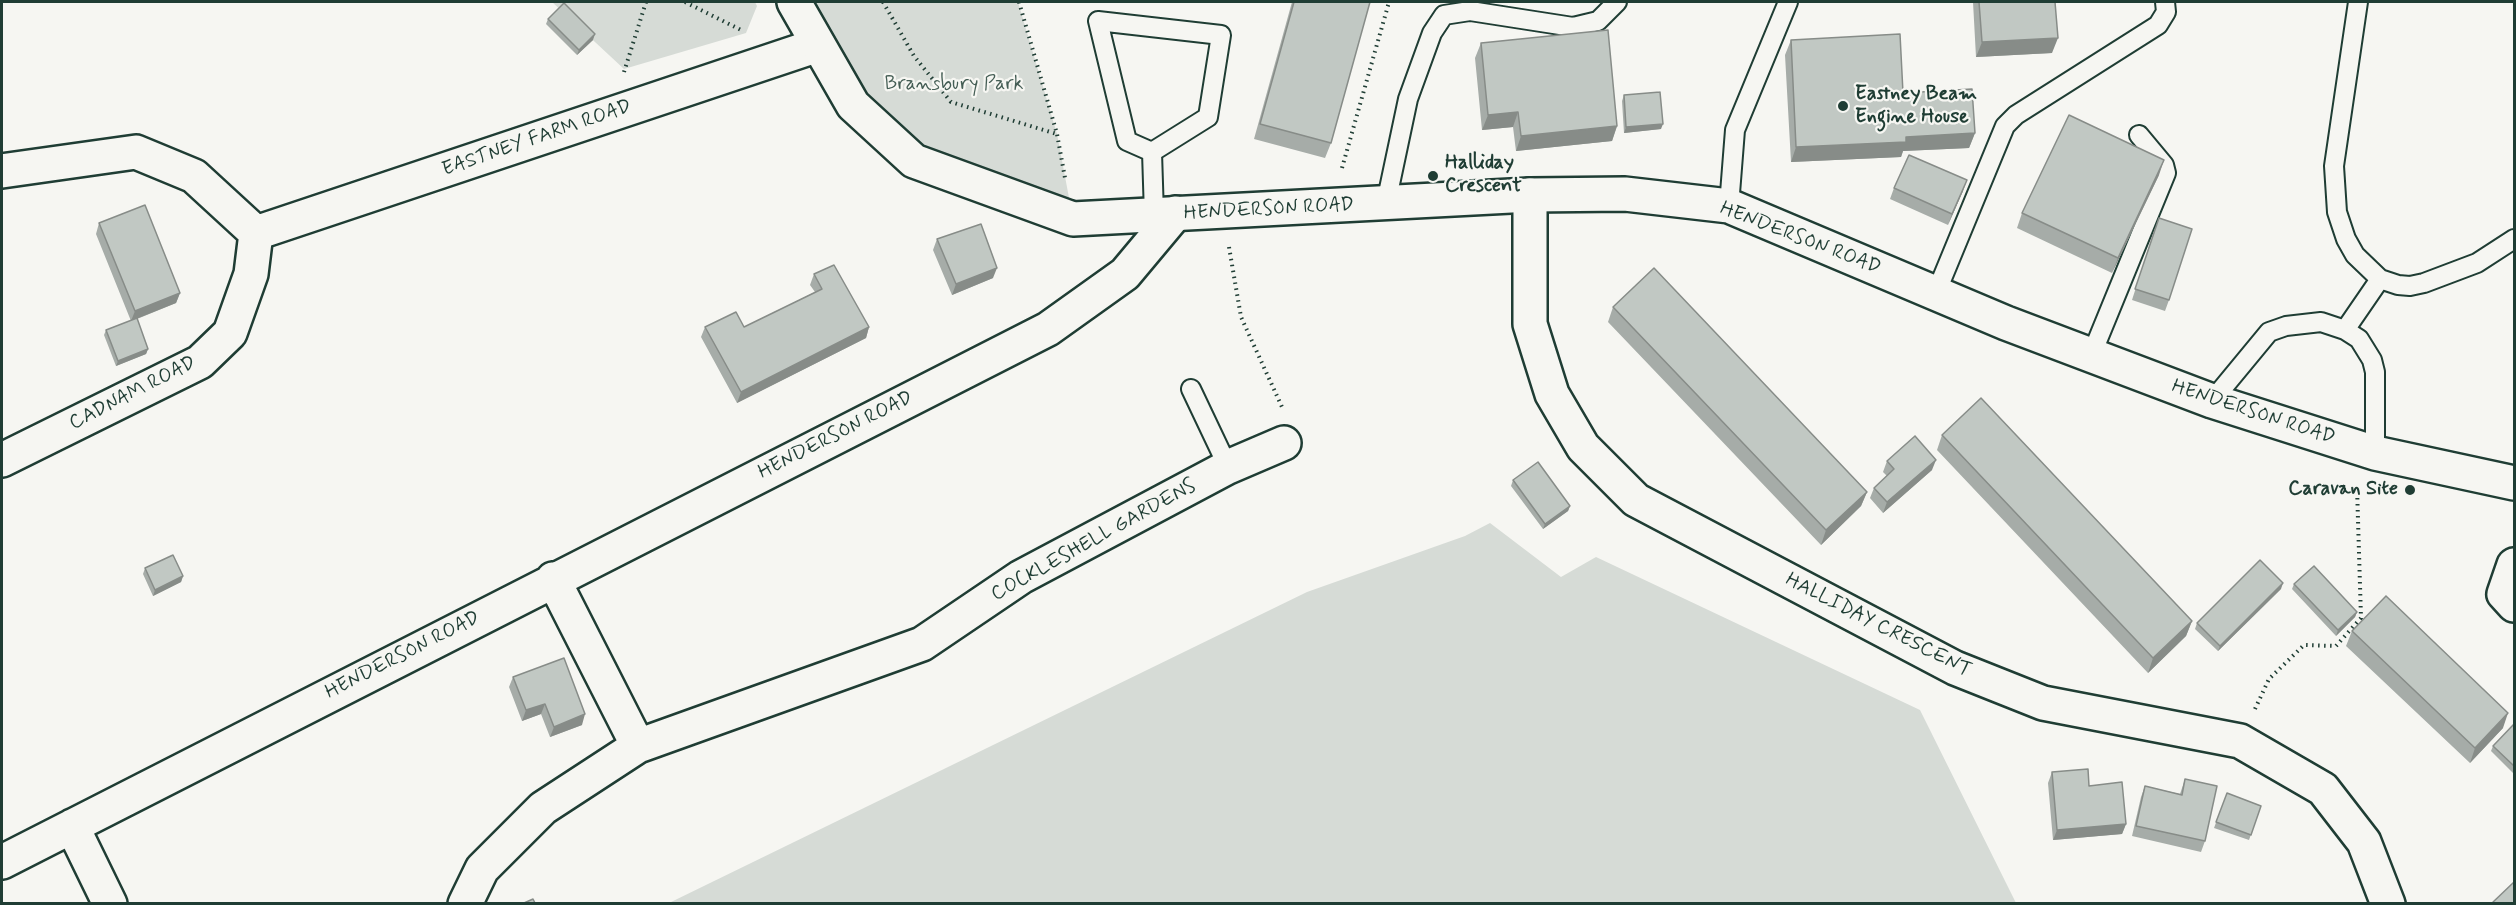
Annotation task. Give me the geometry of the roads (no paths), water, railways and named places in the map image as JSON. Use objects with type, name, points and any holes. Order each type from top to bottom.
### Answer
[{"type":"street","points":[[794,2],[853,105],[914,161],[1073,219],[1165,214]]},
{"type":"street","name":"EASTNEY FARM ROAD","points":[[256,233],[818,45]]},
{"type":"street","points":[[2,171],[136,152],[194,176],[256,233]]},
{"type":"street","name":"HENDERSON ROAD","points":[[2,862],[553,579],[1048,329],[1125,274],[1165,214],[1530,195],[1625,194],[1729,206],[2091,356],[2212,401],[2365,450],[2514,483]]},
{"type":"street","name":"HALLIDAY CRESCENT","points":[[1530,195],[1530,324],[1552,394],[1583,447],[1636,500],[1955,668],[2043,703],[2240,741],[2323,789],[2364,842],[2388,903]]},
{"type":"street","name":"CADNAM ROAD","points":[[2,460],[200,362],[230,333],[251,274],[256,233]]},
{"type":"street","name":"COCKLESHELL GARDENS","points":[[465,903],[482,869],[543,808],[638,746],[922,644],[1021,577],[1228,468],[1284,443]]},
{"type":"street","points":[[2514,565],[2504,594],[2514,605]]},
{"type":"street","points":[[553,579],[638,746]]},
{"type":"street","points":[[72,826],[110,903]]},
{"type":"lane","points":[[1386,203],[1407,99],[1432,33],[1444,15],[1470,11],[1573,27],[1598,21],[1617,2]]},
{"type":"lane","points":[[1729,206],[1735,130],[1788,2]]},
{"type":"lane","points":[[1936,293],[2005,126],[2016,115],[2158,25],[2166,12],[2165,2]]},
{"type":"lane","points":[[2358,2],[2335,148],[2335,198],[2346,239],[2366,267],[2380,279],[2398,285],[2424,284],[2477,263],[2514,239]]},
{"type":"lane","points":[[1098,21],[1221,35],[1208,117],[1152,152],[1127,141],[1098,21]]},
{"type":"lane","points":[[2091,356],[2166,173],[2164,165],[2139,135]]},
{"type":"lane","points":[[1152,152],[1165,214]]},
{"type":"lane","points":[[2345,330],[2380,279]]},
{"type":"lane","points":[[2212,401],[2269,332],[2307,322],[2322,322],[2345,330],[2359,339],[2365,347],[2375,372],[2365,450]]},
{"type":"lane","points":[[1191,389],[1228,468]]},
{"type":"place","name":"Eastney Beam Engine House","points":[[1843,106]]},
{"type":"place","name":"Halliday Crescent","points":[[1433,176]]},
{"type":"place","name":"Caravan Site","points":[[2410,490]]},
{"type":"park label","name":"Bransbury Park","points":[[954,85]]}]
